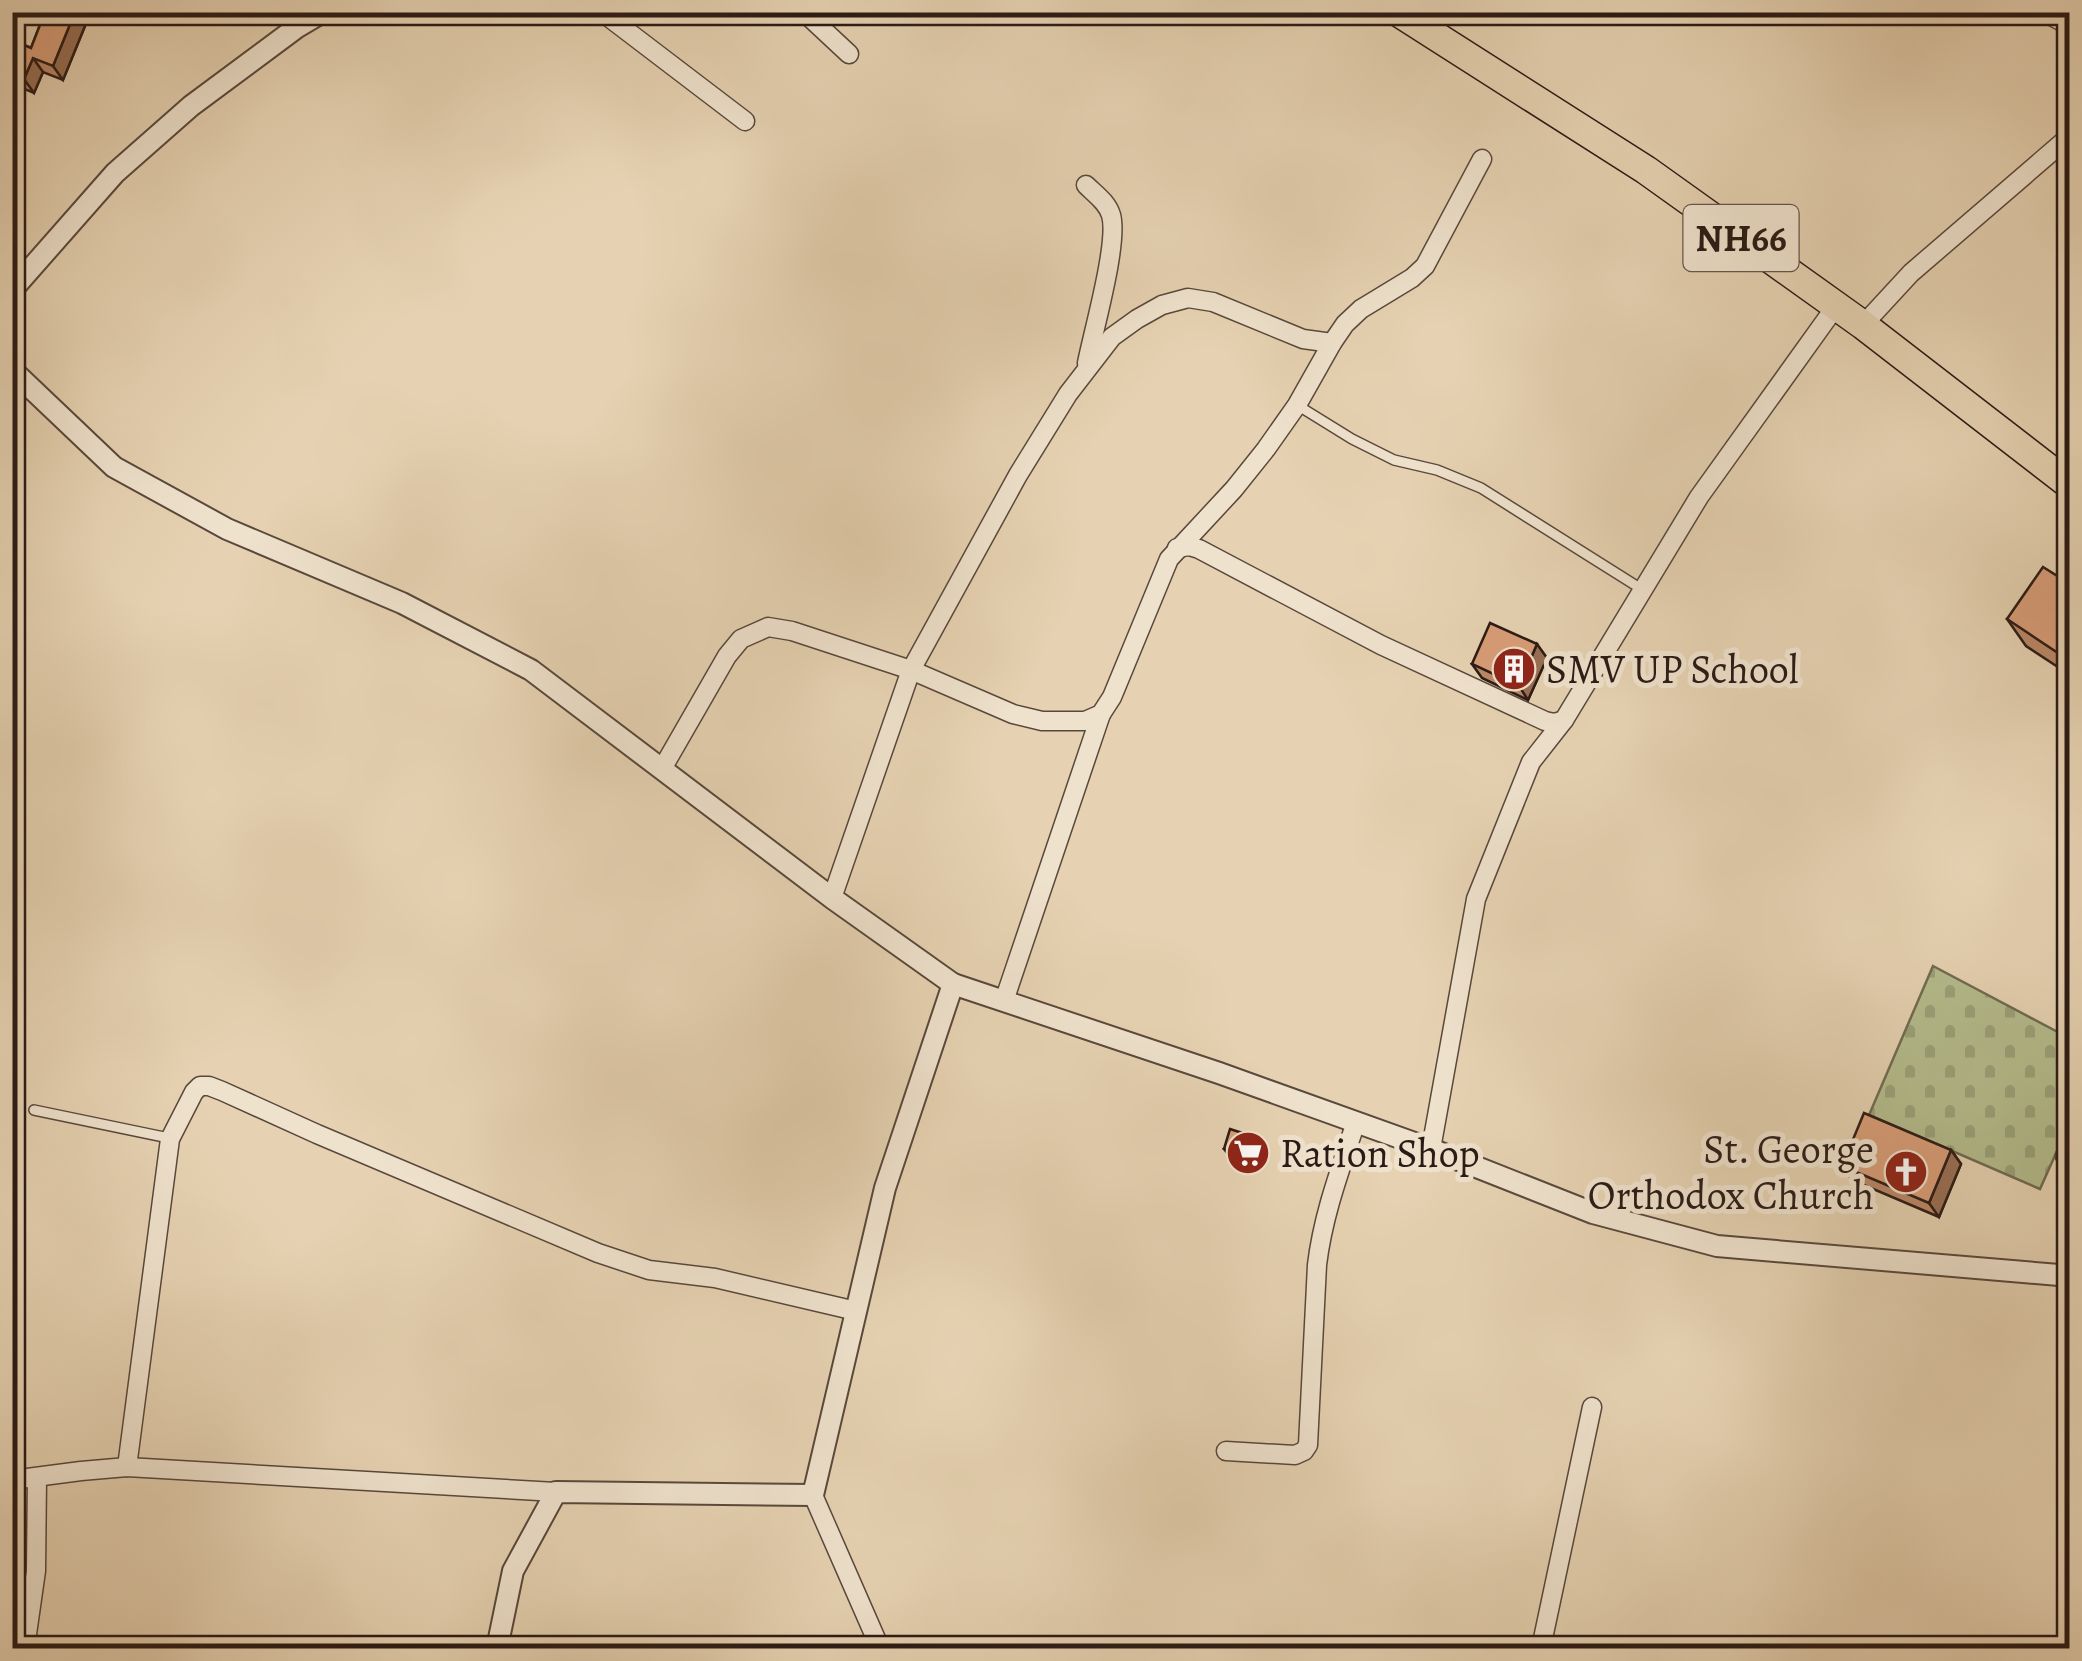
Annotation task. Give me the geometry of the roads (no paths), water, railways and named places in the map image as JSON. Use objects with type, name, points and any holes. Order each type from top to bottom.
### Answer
[{"type":"highway","name":"NH66","points":[[1398,12],[1646,170],[1862,325],[2070,485]]},
{"type":"street","points":[[12,290],[114,174],[190,106],[323,12]]},
{"type":"street","points":[[602,12],[745,120]]},
{"type":"street","points":[[804,12],[849,54]]},
{"type":"street","points":[[2044,12],[2070,26]]},
{"type":"street","points":[[1862,325],[1910,273],[2070,136]]},
{"type":"street","points":[[1004,1001],[1101,714],[1112,697],[1169,558],[1234,490],[1266,449],[1346,324],[1425,266],[1482,159]]},
{"type":"street","points":[[1085,369],[1113,225],[1110,209],[1086,185]]},
{"type":"street","points":[[832,898],[910,670],[1018,475],[1085,369],[1112,337],[1162,305],[1188,298],[1212,302],[1303,339],[1332,343]]},
{"type":"street","points":[[1431,1148],[1476,899],[1532,762],[1564,720],[1699,497],[1836,306]]},
{"type":"street","points":[[12,370],[114,467],[227,529],[402,603],[532,670],[832,898],[953,984],[1431,1148],[1593,1212],[1717,1246],[2070,1278]]},
{"type":"street","points":[[1177,548],[1189,546],[1200,550],[1381,645],[1546,721],[1564,720]]},
{"type":"street","points":[[662,768],[727,656],[741,639],[768,628],[792,631],[910,670],[1013,714],[1042,721],[1085,721],[1101,714]]},
{"type":"street","points":[[880,1648],[813,1496],[885,1188],[953,984]]},
{"type":"street","points":[[127,1468],[170,1139],[200,1086],[209,1086],[598,1253],[649,1270],[715,1278],[856,1311]]},
{"type":"street","points":[[1226,1451],[1296,1455],[1308,1446],[1320,1238],[1326,1208],[1356,1122]]},
{"type":"street","points":[[1541,1648],[1592,1407]]},
{"type":"street","points":[[12,1480],[127,1468],[556,1492],[813,1496]]},
{"type":"street","points":[[25,1648],[36,1570],[37,1478]]},
{"type":"street","points":[[497,1648],[514,1571],[556,1492]]},
{"type":"street","points":[[1891,1648],[1905,1648]]},
{"type":"lane","points":[[1296,405],[1394,460],[1437,470],[1482,488],[1642,590]]},
{"type":"lane","points":[[34,1110],[170,1139]]},
{"type":"place","name":"SMV UP School","points":[[1514,669]]},
{"type":"place","name":"Ration Shop","points":[[1248,1153]]},
{"type":"place","name":"St. George Orthodox Church","points":[[1906,1172]]}]
